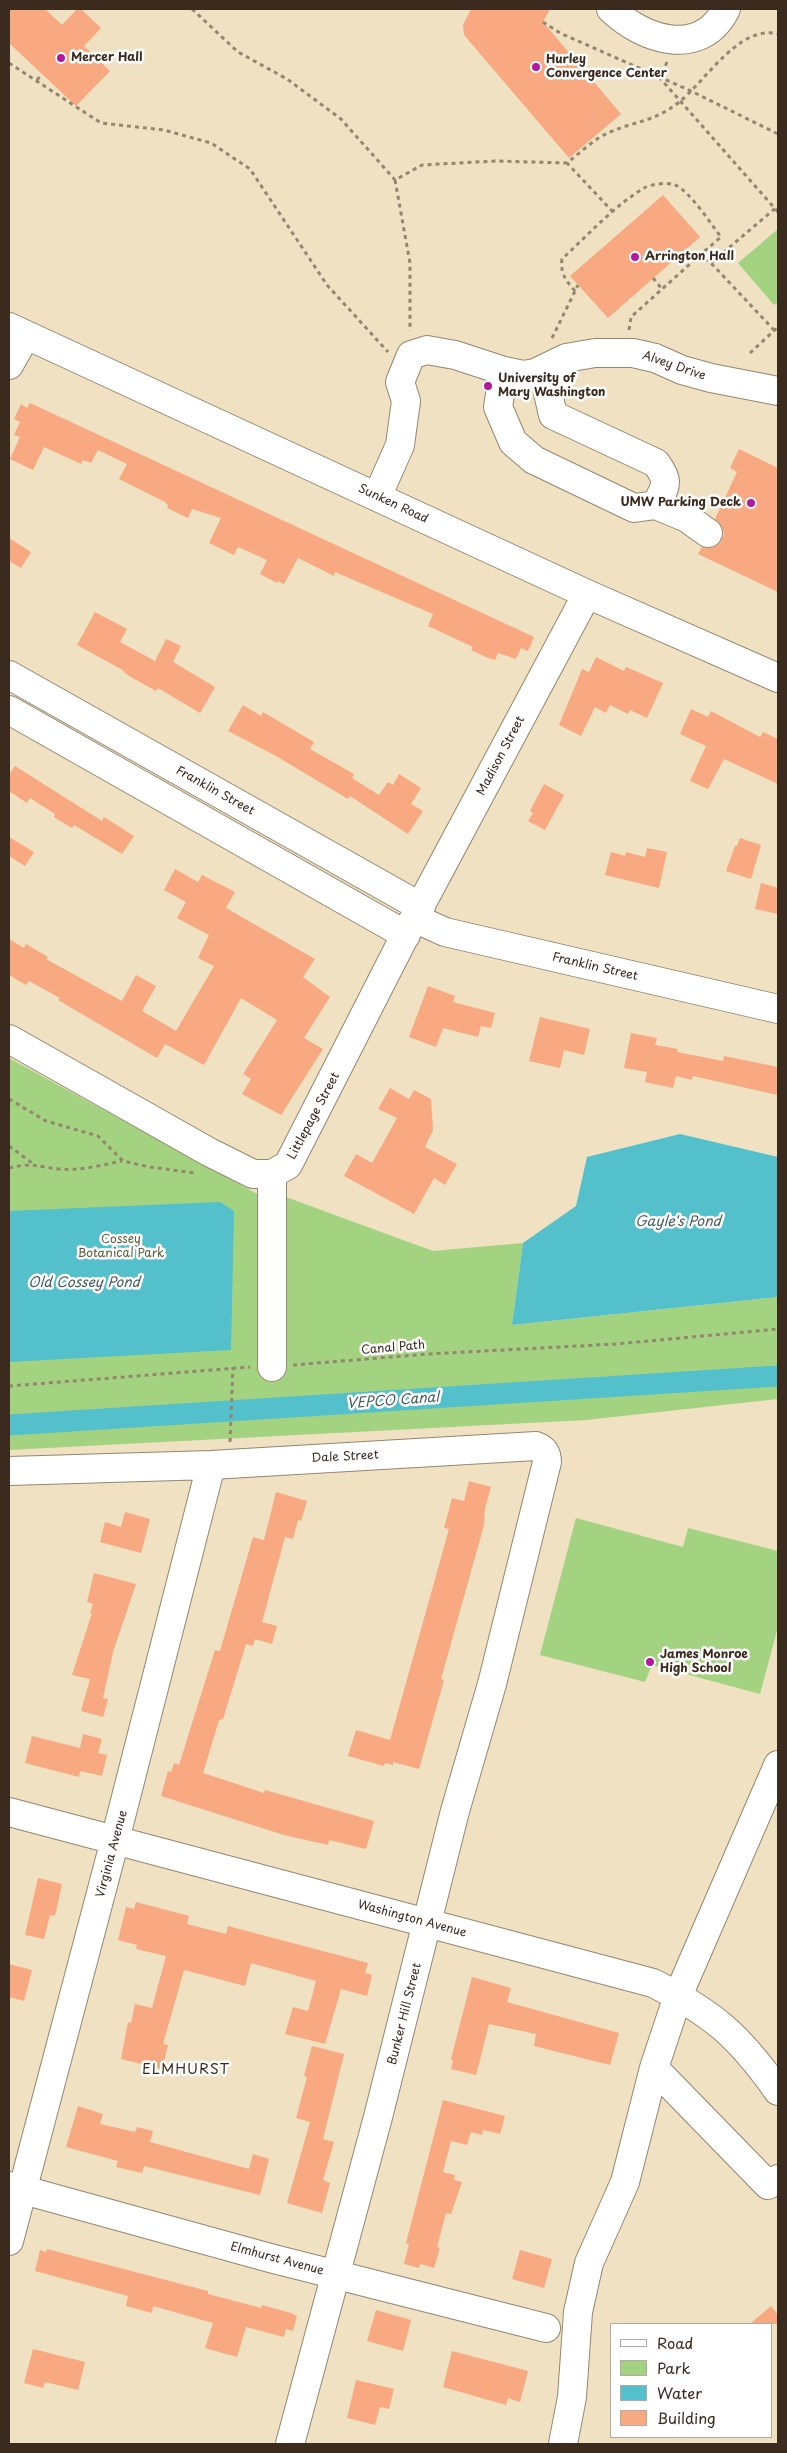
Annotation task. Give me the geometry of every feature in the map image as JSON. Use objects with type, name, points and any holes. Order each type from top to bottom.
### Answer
[{"type":"street","points":[[611,9],[621,19],[640,31],[676,40],[687,40],[704,33],[716,24],[726,9]]},
{"type":"street","points":[[9,365],[18,331]]},
{"type":"street","name":"Sunken Road","points":[[18,331],[587,594],[778,678]]},
{"type":"street","points":[[377,497],[400,445],[406,401],[400,382],[419,352]]},
{"type":"street","name":"Alvey Drive","points":[[419,352],[455,355],[504,371],[523,375],[535,373],[566,358],[596,353],[625,353],[655,358],[682,370],[711,378],[778,391]]},
{"type":"street","points":[[566,358],[548,393],[553,415],[656,463],[666,476],[666,486],[656,505]]},
{"type":"street","points":[[504,371],[498,407],[513,442],[534,460],[634,508],[656,505],[687,518],[708,533]]},
{"type":"street","name":"Madison Street","points":[[414,920],[587,594]]},
{"type":"street","name":"Franklin Street","points":[[9,675],[414,920]]},
{"type":"street","name":"Franklin Street","points":[[9,710],[414,920],[445,932],[778,1009]]},
{"type":"street","name":"Littlepage Street","points":[[272,1174],[288,1165],[294,1157],[414,920]]},
{"type":"street","points":[[9,1038],[209,1152],[253,1174],[272,1174],[272,1367]]},
{"type":"street","name":"Dale Street","points":[[9,1471],[220,1465],[536,1446],[543,1449],[547,1456],[547,1462],[517,1582]]},
{"type":"street","name":"Virginia Avenue","points":[[9,2241],[16,2188],[220,1465]]},
{"type":"street","name":"Bunker Hill Street","points":[[290,2444],[428,1923],[455,1812],[492,1684],[517,1582]]},
{"type":"street","points":[[563,2444],[572,2397],[578,2312],[589,2263],[625,2182],[654,2068],[678,1996],[778,1764]]},
{"type":"street","name":"Washington Avenue","points":[[9,1812],[653,1983],[716,2019],[740,2042],[778,2091]]},
{"type":"street","points":[[654,2068],[768,2185],[778,2179]]},
{"type":"street","name":"Elmhurst Avenue","points":[[16,2188],[335,2274],[546,2328]]},
{"type":"path","points":[[9,63],[102,123],[164,130],[211,143],[250,169],[327,285],[394,358],[419,352],[410,263],[395,180],[341,119],[286,79],[238,52],[192,9]]},
{"type":"path","points":[[543,22],[560,32],[691,91],[778,134]]},
{"type":"path","points":[[395,180],[422,165],[495,161],[568,163],[607,133],[657,118],[679,102],[746,38],[770,32],[778,34]]},
{"type":"path","points":[[660,78],[676,40]]},
{"type":"path","points":[[37,80],[42,74]]},
{"type":"path","points":[[660,78],[679,102],[777,207],[778,212]]},
{"type":"path","points":[[568,163],[613,212]]},
{"type":"path","points":[[575,292],[565,279],[560,268],[562,258],[613,212],[646,187],[661,184],[675,185],[685,193],[721,237],[631,317],[625,353]]},
{"type":"path","points":[[711,262],[777,207]]},
{"type":"path","points":[[700,255],[711,262],[776,330]]},
{"type":"path","points":[[653,278],[662,288]]},
{"type":"path","points":[[535,373],[578,285]]},
{"type":"path","points":[[750,352],[776,330],[778,326]]},
{"type":"path","points":[[9,1099],[46,1121],[98,1136],[122,1161]]},
{"type":"path","points":[[9,1146],[32,1164]]},
{"type":"path","points":[[9,1168],[32,1164],[59,1169],[85,1169],[122,1161],[150,1168],[200,1173]]},
{"type":"path","name":"Canal Path","points":[[9,1386],[180,1374],[233,1367],[272,1367],[428,1354],[616,1344],[778,1329]]},
{"type":"path","points":[[220,1465],[233,1367]]},
{"type":"green space","points":[[778,229],[778,302],[774,305],[738,263]]},
{"type":"green space","name":"Cossey Botanical Park","points":[[9,1058],[259,1195],[283,1196],[433,1251],[523,1243],[512,1325],[778,1297],[778,1399],[586,1420],[9,1450]]},
{"type":"green space","points":[[576,1518],[683,1547],[688,1528],[778,1551],[778,1627],[760,1694],[652,1665],[645,1682],[540,1655]]},
{"type":"water","name":"Gayle's Pond","points":[[680,1134],[778,1157],[778,1297],[512,1325],[523,1243],[576,1206],[587,1157]]},
{"type":"water","name":"Old Cossey Pond","points":[[220,1202],[234,1211],[231,1350],[9,1362],[9,1211]]},
{"type":"building","name":"Mercer Hall","points":[[9,9],[45,9],[62,25],[77,9],[81,9],[101,28],[84,46],[110,71],[76,106],[9,43]]},
{"type":"building","name":"Hurley Convergence Center","points":[[471,9],[550,9],[543,22],[621,114],[569,158],[464,35],[463,25]]},
{"type":"building","name":"Arrington Hall","points":[[663,195],[700,237],[608,318],[570,276]]},
{"type":"building","points":[[30,403],[534,637],[528,651],[521,648],[516,659],[498,653],[495,660],[488,658],[471,650],[473,647],[428,626],[433,614],[335,572],[334,576],[298,558],[284,584],[278,581],[277,583],[260,574],[267,560],[238,547],[234,555],[209,543],[221,518],[192,509],[188,518],[167,508],[168,505],[165,502],[119,479],[127,464],[98,450],[91,463],[83,460],[81,464],[44,447],[33,470],[10,459],[20,437],[14,435],[20,422],[14,419],[21,404],[27,408]]},
{"type":"building","name":"UMW Parking Deck","points":[[739,449],[778,468],[778,592],[698,554],[702,547],[714,547],[721,542],[724,534],[722,527],[715,519],[737,472],[730,468]]},
{"type":"building","points":[[9,538],[31,552],[21,568],[9,561]]},
{"type":"building","points":[[95,612],[127,629],[120,642],[155,661],[166,639],[181,646],[173,662],[215,687],[200,713],[158,688],[156,691],[77,645]]},
{"type":"building","points":[[596,657],[624,671],[626,667],[663,683],[647,718],[630,710],[628,714],[610,705],[606,713],[595,707],[581,736],[559,725],[582,669],[589,672]]},
{"type":"building","points":[[243,705],[261,716],[263,712],[314,742],[310,749],[354,774],[352,778],[379,795],[388,782],[393,785],[399,774],[421,788],[411,804],[423,811],[408,834],[350,796],[348,799],[276,756],[228,731]]},
{"type":"building","points":[[691,709],[708,717],[711,711],[760,737],[763,732],[778,739],[778,784],[724,759],[708,789],[690,781],[706,746],[680,734]]},
{"type":"building","points":[[15,766],[102,821],[104,817],[134,836],[122,854],[74,825],[72,828],[54,817],[55,814],[30,798],[27,803],[9,791],[9,775]]},
{"type":"building","points":[[544,784],[564,795],[545,830],[528,821],[533,813],[530,811]]},
{"type":"building","points":[[9,837],[34,852],[25,866],[9,856]]},
{"type":"building","points":[[740,838],[761,845],[751,879],[726,871]]},
{"type":"building","points":[[647,848],[667,852],[659,888],[605,875],[611,852],[625,856],[626,852],[645,857]]},
{"type":"building","points":[[175,869],[198,882],[202,875],[235,892],[226,908],[315,959],[303,977],[330,997],[304,1038],[323,1049],[281,1115],[242,1094],[251,1079],[243,1074],[277,1020],[241,998],[204,1065],[165,1044],[157,1058],[58,1000],[60,998],[29,981],[26,985],[9,975],[9,939],[24,948],[26,944],[48,957],[46,959],[122,1001],[136,975],[156,986],[142,1011],[176,1031],[214,966],[198,958],[209,935],[177,918],[186,902],[164,890]]},
{"type":"building","points":[[761,883],[778,888],[778,914],[755,909]]},
{"type":"building","points":[[428,986],[455,996],[453,1002],[495,1013],[491,1028],[481,1026],[478,1037],[443,1028],[436,1047],[409,1037]]},
{"type":"building","points":[[540,1017],[590,1029],[584,1055],[564,1050],[560,1068],[529,1061]]},
{"type":"building","points":[[631,1033],[657,1038],[655,1045],[678,1049],[677,1052],[723,1061],[724,1056],[778,1067],[778,1095],[693,1076],[692,1080],[676,1076],[673,1088],[645,1082],[647,1072],[624,1068]]},
{"type":"building","points":[[390,1088],[409,1099],[414,1090],[431,1099],[433,1130],[425,1147],[457,1164],[445,1185],[434,1178],[414,1214],[344,1176],[356,1154],[372,1163],[397,1118],[378,1109]]},
{"type":"building","points":[[469,1481],[491,1487],[485,1508],[484,1525],[441,1679],[444,1680],[419,1769],[393,1762],[393,1765],[385,1763],[384,1766],[348,1756],[356,1730],[390,1740],[449,1529],[444,1528],[452,1498],[464,1501]]},
{"type":"building","points":[[276,1492],[307,1501],[301,1521],[298,1520],[293,1539],[285,1537],[262,1622],[277,1626],[272,1644],[255,1639],[253,1646],[246,1644],[223,1719],[219,1720],[203,1773],[264,1793],[265,1790],[374,1821],[366,1849],[329,1840],[328,1845],[284,1835],[161,1796],[168,1771],[171,1772],[174,1763],[179,1765],[215,1650],[220,1651],[253,1537],[264,1540]]},
{"type":"building","points":[[125,1512],[150,1519],[141,1553],[100,1542],[105,1522],[121,1527]]},
{"type":"building","points":[[94,1573],[136,1584],[113,1652],[103,1698],[108,1699],[103,1717],[81,1711],[90,1679],[72,1675],[92,1613],[90,1613],[93,1604],[87,1602]]},
{"type":"building","points":[[83,1734],[102,1739],[98,1753],[107,1755],[102,1776],[80,1771],[79,1777],[25,1763],[32,1736],[80,1748]]},
{"type":"building","points":[[38,1878],[62,1884],[55,1916],[50,1915],[44,1939],[25,1935]]},
{"type":"building","points":[[136,1902],[189,1916],[187,1924],[226,1934],[228,1926],[368,1963],[365,1973],[372,1975],[367,1996],[341,1989],[325,2044],[285,2034],[293,2007],[308,2011],[316,1981],[251,1963],[245,1986],[184,1970],[163,2044],[168,2045],[162,2069],[121,2059],[128,2022],[131,2023],[135,2004],[152,2008],[166,1956],[136,1949],[137,1945],[118,1940],[126,1907],[134,1909]]},
{"type":"building","points":[[9,1964],[32,1970],[24,2001],[9,1997]]},
{"type":"building","points":[[472,1977],[511,1988],[507,2002],[619,2033],[610,2065],[534,2046],[536,2034],[489,2024],[476,2075],[451,2069],[453,2060],[451,2059]]},
{"type":"building","points":[[312,2046],[344,2054],[323,2139],[334,2142],[323,2180],[330,2183],[322,2213],[287,2203],[310,2122],[296,2118],[307,2077],[304,2076]]},
{"type":"building","points":[[443,2100],[505,2116],[500,2134],[483,2130],[482,2135],[471,2132],[467,2145],[451,2141],[443,2172],[455,2175],[454,2180],[462,2182],[451,2214],[446,2213],[437,2247],[440,2248],[434,2268],[420,2264],[419,2268],[404,2264],[409,2244],[406,2243]]},
{"type":"building","points":[[78,2106],[103,2114],[100,2124],[135,2132],[137,2127],[153,2131],[150,2142],[249,2169],[253,2154],[269,2159],[260,2195],[144,2166],[142,2173],[116,2167],[118,2161],[66,2147]]},
{"type":"building","points":[[47,2249],[208,2291],[208,2294],[261,2308],[262,2305],[291,2313],[297,2316],[293,2331],[286,2329],[284,2337],[246,2327],[237,2357],[205,2348],[213,2323],[153,2306],[152,2313],[126,2306],[128,2296],[35,2271],[40,2250],[46,2252]]},
{"type":"building","points":[[520,2250],[552,2259],[544,2288],[512,2279]]},
{"type":"building","points":[[771,2306],[778,2315],[778,2324],[751,2323]]},
{"type":"building","points":[[376,2310],[411,2320],[403,2351],[367,2341]]},
{"type":"building","points":[[33,2349],[85,2362],[78,2390],[45,2382],[43,2388],[24,2383]]},
{"type":"building","points":[[452,2351],[528,2371],[520,2402],[508,2398],[506,2405],[443,2387]]},
{"type":"building","points":[[356,2380],[394,2389],[389,2409],[380,2407],[375,2425],[347,2418]]},
{"type":"waterway","name":"VEPCO Canal","points":[[9,1425],[778,1376]]},
{"type":"place","name":"Mercer Hall","points":[[61,58]]},
{"type":"place","name":"Hurley Convergence Center","points":[[536,67]]},
{"type":"place","name":"Arrington Hall","points":[[635,257]]},
{"type":"place","name":"University of Mary Washington","points":[[488,386]]},
{"type":"place","name":"UMW Parking Deck","points":[[751,503]]},
{"type":"place","name":"James Monroe High School","points":[[650,1662]]},
{"type":"district","name":"ELMHURST","points":[[186,2070]]}]
